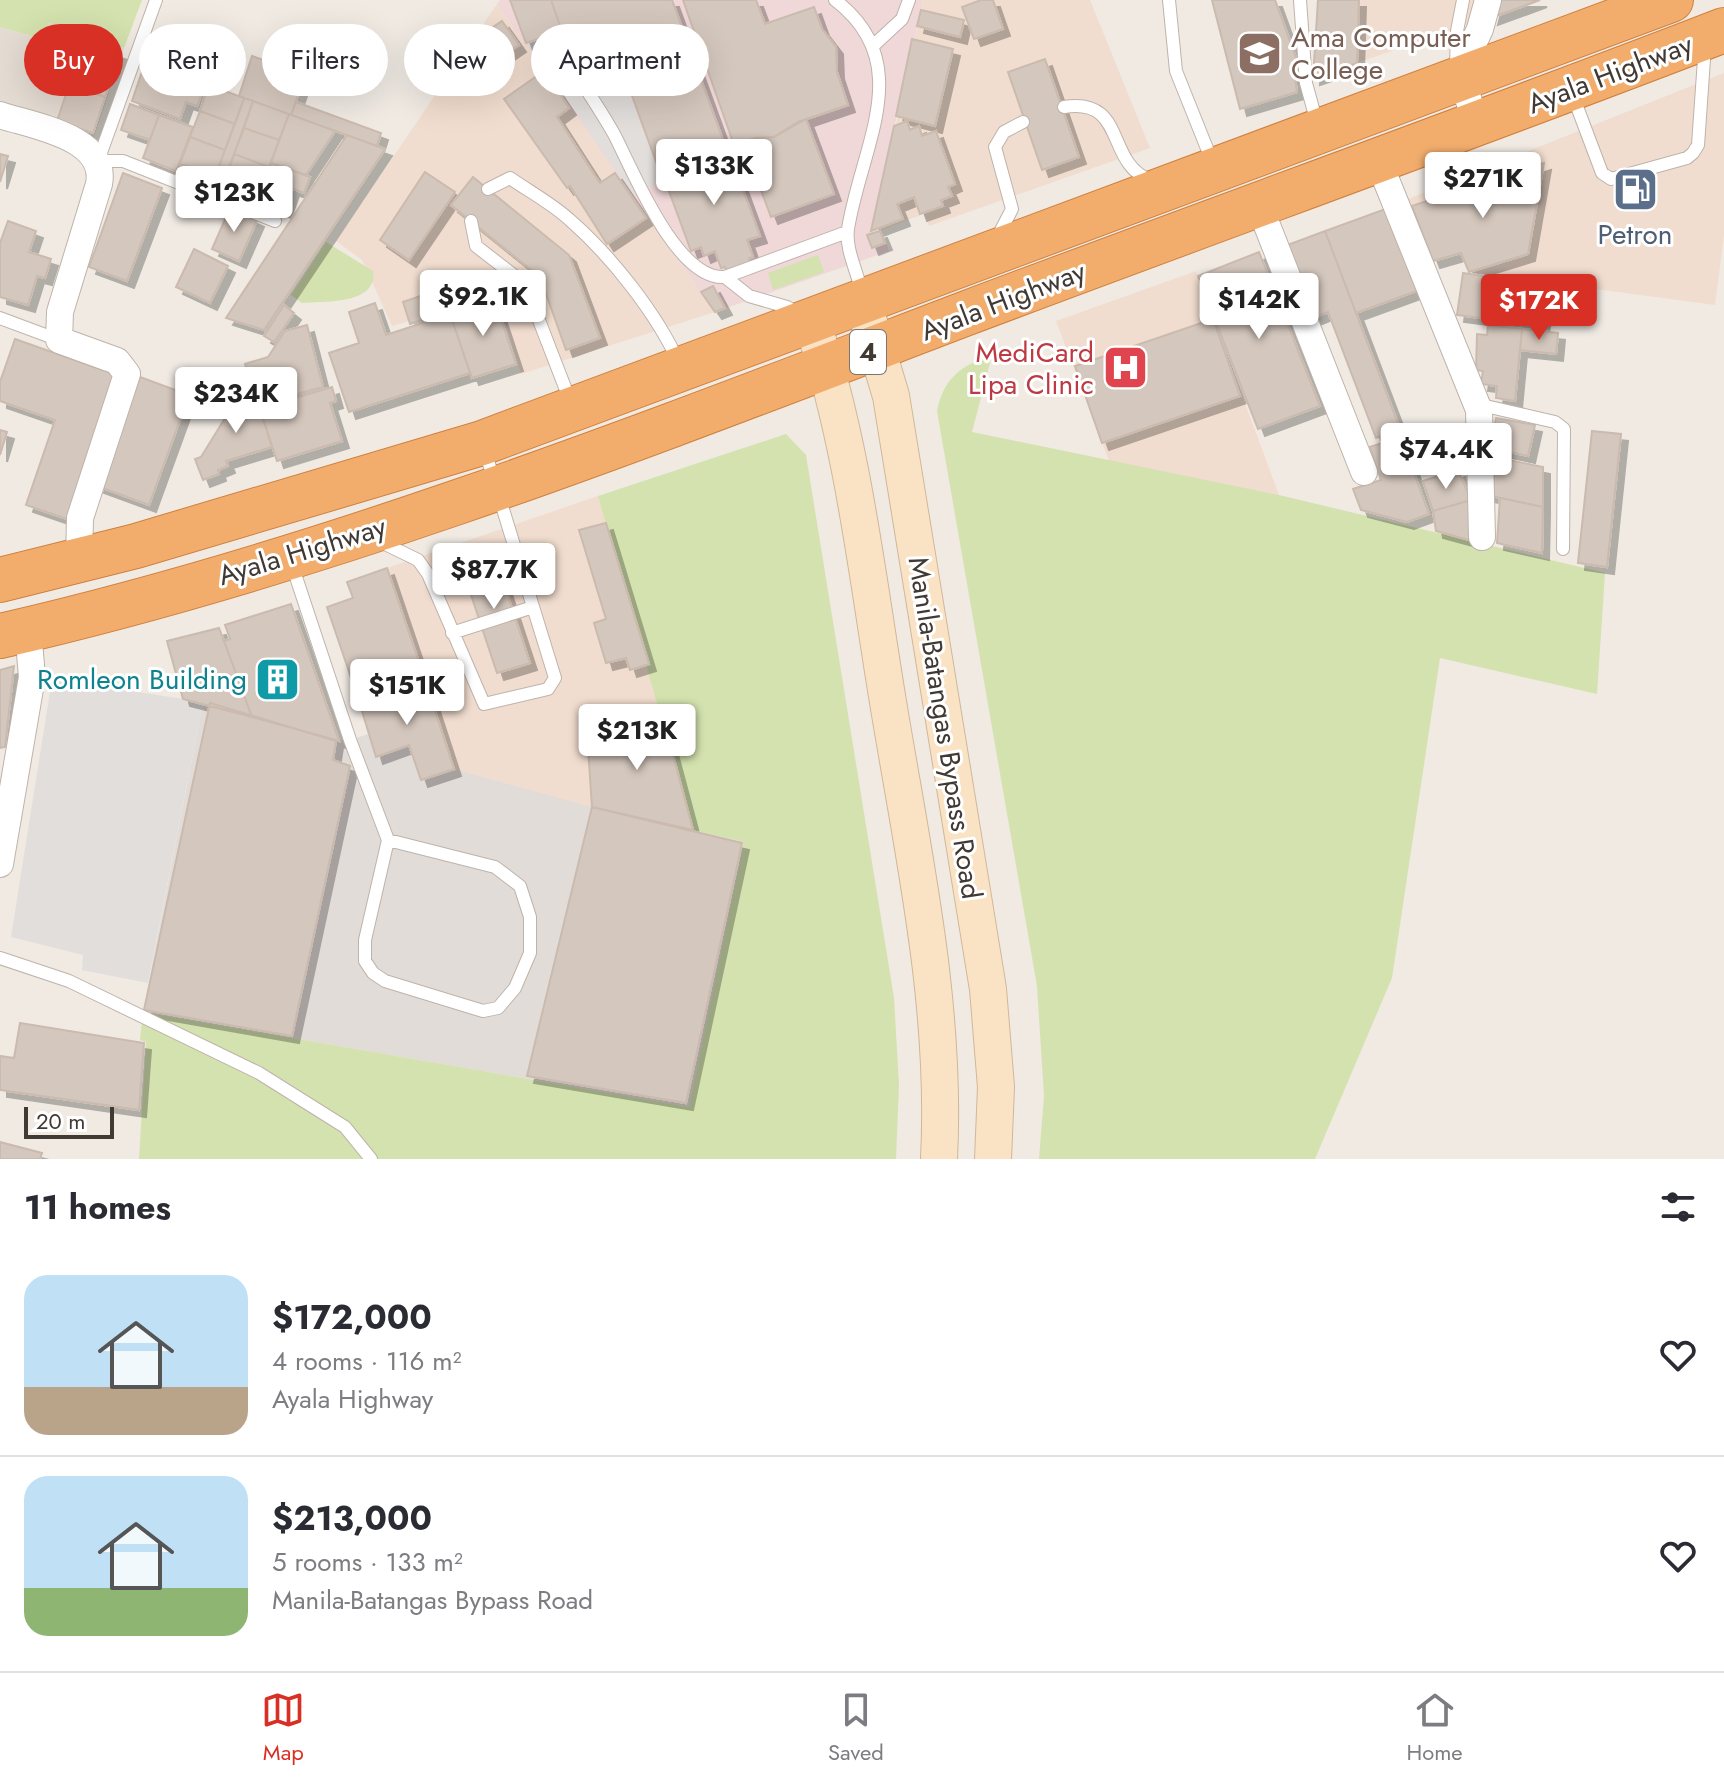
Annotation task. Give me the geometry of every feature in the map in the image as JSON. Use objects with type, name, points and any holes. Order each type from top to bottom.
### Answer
[{"type":"highway","name":"Ayala Highway","points":[[0,580],[79,561],[482,443],[1671,0]]},
{"type":"highway","name":"Ayala Highway","points":[[14,633],[342,539],[495,487],[827,368],[1715,33]]},
{"type":"main road","name":"Manila-Batangas Bypass Road","points":[[863,302],[891,396],[988,989],[996,1087],[993,1159]]},
{"type":"main road","name":"Manila-Batangas Bypass Road","points":[[812,322],[843,431],[936,994],[942,1091],[939,1159]]},
{"type":"street","points":[[1476,124],[1460,81],[1462,65],[1480,29],[1488,0]]},
{"type":"street","points":[[0,115],[76,141],[98,161],[99,184],[60,312],[59,340],[117,361],[127,374],[80,518],[79,561]]},
{"type":"street","points":[[1378,160],[1477,404],[1482,537]]},
{"type":"street","points":[[1259,205],[1364,472]]},
{"type":"street","points":[[0,864],[30,690],[32,662],[14,633]]},
{"type":"lane","points":[[156,0],[98,161],[123,161],[275,221]]},
{"type":"lane","points":[[835,0],[861,22],[875,44],[880,89],[847,232],[863,302]]},
{"type":"lane","points":[[875,44],[902,19],[909,0]]},
{"type":"lane","points":[[1064,107],[1091,107],[1104,117],[1114,130],[1126,163],[1138,175],[1150,180],[1202,173],[1176,71],[1169,0]]},
{"type":"lane","points":[[1300,0],[1306,83],[1319,130]]},
{"type":"lane","points":[[1460,81],[1454,54],[1463,0]]},
{"type":"lane","points":[[1571,89],[1602,173],[1611,179],[1687,158],[1698,145],[1715,33]]},
{"type":"lane","points":[[591,96],[615,135],[643,195],[665,229],[697,266],[710,275],[725,277],[847,232]]},
{"type":"lane","points":[[983,256],[1004,230],[1012,209],[996,161],[996,142],[1004,132],[1023,122]]},
{"type":"lane","points":[[488,189],[510,178],[570,219],[600,249],[657,322],[682,369]]},
{"type":"lane","points":[[471,221],[476,246],[525,284],[573,409]]},
{"type":"lane","points":[[725,277],[749,296],[787,307],[812,322]]},
{"type":"lane","points":[[0,318],[59,340]]},
{"type":"lane","points":[[1477,404],[1555,422],[1564,429],[1563,549]]},
{"type":"lane","points":[[342,539],[379,542],[418,560],[428,574],[484,704],[548,689],[555,678],[482,443]]},
{"type":"lane","points":[[289,555],[345,726],[388,840],[365,940],[365,961],[373,973],[385,981],[483,1011],[498,1008],[515,988],[530,953],[530,917],[520,886],[495,867],[388,840]]},
{"type":"lane","points":[[452,633],[533,607]]},
{"type":"lane","points":[[0,958],[69,981],[259,1073],[345,1127],[371,1159]]},
{"type":"shaded area","points":[[500,0],[923,0],[871,231],[881,229],[889,251],[715,312],[562,96],[709,96],[709,24],[531,24],[531,52],[515,29],[515,24],[511,24],[497,4]]},
{"type":"shaded area","points":[[923,0],[1090,0],[1150,148],[929,226],[924,214],[872,233]]},
{"type":"shaded area","points":[[1359,0],[1479,0],[1474,22],[1357,63]]},
{"type":"shaded area","points":[[497,4],[511,24],[483,24]]},
{"type":"shaded area","points":[[0,27],[24,34],[24,96],[108,96],[93,140],[0,112]]},
{"type":"shaded area","points":[[515,29],[531,52],[531,96],[562,96],[715,312],[521,374],[497,296],[392,326],[362,260],[336,241],[435,96],[515,96]]},
{"type":"shaded area","name":"Petron","points":[[1724,73],[1724,235],[1715,305],[1469,272],[1460,253],[1424,264],[1403,201]]},
{"type":"shaded area","points":[[564,96],[631,96],[662,182],[633,195]]},
{"type":"shaded area","points":[[1196,271],[1279,495],[1109,461],[1056,321]]},
{"type":"shaded area","points":[[598,496],[649,664],[693,830],[592,807],[454,769],[387,568]]},
{"type":"shaded area","points":[[52,679],[203,702],[148,983],[82,970],[83,955],[11,937]]},
{"type":"shaded area","points":[[425,680],[454,769],[593,807],[745,842],[689,1107],[143,1012],[203,702],[336,741],[350,740],[368,734],[358,698]]},
{"type":"green space","points":[[0,0],[142,0],[124,48],[123,24],[24,24],[24,34],[0,27]]},
{"type":"green space","points":[[326,242],[373,271],[372,282],[359,296],[302,303],[291,295]]},
{"type":"green space","points":[[818,255],[824,272],[773,290],[768,273]]},
{"type":"green space","points":[[992,355],[972,432],[1279,495],[1605,573],[1597,694],[1440,658],[1392,978],[1315,1159],[1039,1159],[1044,1096],[1037,986],[937,411],[949,381],[971,364]]},
{"type":"green space","points":[[786,434],[806,455],[894,998],[899,1085],[896,1159],[139,1159],[146,1042],[140,1040],[143,1012],[689,1107],[744,842],[693,830],[598,496]]},
{"type":"building","points":[[510,0],[551,0],[560,24],[531,24],[531,41],[526,43]]},
{"type":"building","points":[[551,0],[672,0],[681,24],[560,24]]},
{"type":"building","points":[[683,0],[756,0],[765,24],[814,7],[822,29],[836,47],[837,72],[848,105],[798,122],[774,137],[755,138],[734,145],[709,74],[709,24],[691,24]]},
{"type":"building","points":[[981,0],[993,0],[1003,29],[974,39],[962,7]]},
{"type":"building","name":"Ama Computer College","points":[[1212,0],[1275,0],[1298,63],[1293,64],[1297,92],[1240,109]]},
{"type":"building","points":[[1318,0],[1359,0],[1357,63],[1313,78]]},
{"type":"building","points":[[1496,0],[1540,0],[1491,18]]},
{"type":"building","points":[[921,10],[964,20],[960,37],[917,26]]},
{"type":"building","points":[[912,39],[953,49],[935,126],[896,116]]},
{"type":"building","points":[[252,56],[262,60],[262,96],[298,96],[291,115],[239,96],[246,96],[246,74]]},
{"type":"building","points":[[1045,59],[1079,157],[1042,170],[1008,72]]},
{"type":"building","points":[[531,80],[531,96],[561,96],[569,108],[557,117],[595,176],[600,183],[615,173],[646,218],[607,244],[570,186],[567,188],[504,99],[515,96],[515,91]]},
{"type":"building","points":[[139,81],[139,96],[201,96],[197,106],[186,102],[180,119],[132,101]]},
{"type":"building","points":[[65,96],[105,97],[93,133],[57,121]]},
{"type":"building","points":[[205,96],[244,98],[235,124],[200,111]]},
{"type":"building","points":[[632,96],[707,96],[724,143],[658,167]]},
{"type":"building","points":[[244,98],[253,101],[225,180],[215,177]]},
{"type":"building","points":[[253,101],[289,114],[279,140],[244,128]]},
{"type":"building","points":[[296,102],[381,133],[377,146],[291,115]]},
{"type":"building","points":[[130,104],[159,115],[150,140],[121,130]]},
{"type":"building","points":[[200,111],[235,124],[225,150],[190,137]]},
{"type":"building","points":[[289,114],[335,131],[306,175],[271,163]]},
{"type":"building","points":[[159,115],[193,127],[176,171],[143,158]]},
{"type":"building","points":[[806,119],[834,194],[771,217],[743,142],[774,137]]},
{"type":"building","points":[[907,121],[910,130],[919,126],[922,136],[936,131],[955,184],[948,187],[952,196],[941,200],[943,206],[920,214],[914,197],[897,204],[903,219],[871,231],[894,126]]},
{"type":"building","points":[[244,128],[279,140],[269,167],[234,154]]},
{"type":"building","points":[[347,135],[385,149],[264,330],[226,318]]},
{"type":"building","points":[[190,137],[225,150],[215,177],[180,164]]},
{"type":"building","points":[[720,144],[726,162],[732,160],[760,236],[747,240],[753,257],[749,258],[750,263],[727,271],[725,267],[721,268],[715,251],[704,256],[701,247],[691,251],[666,183],[678,179],[672,162]]},
{"type":"building","points":[[0,154],[8,156],[0,182]]},
{"type":"building","points":[[234,154],[269,167],[260,193],[225,180]]},
{"type":"building","points":[[271,163],[310,177],[304,193],[265,179]]},
{"type":"building","points":[[1544,163],[1528,254],[1469,272],[1461,253],[1433,261],[1412,206]]},
{"type":"building","points":[[425,172],[455,192],[409,260],[380,240]]},
{"type":"building","points":[[123,173],[162,188],[127,281],[89,267]]},
{"type":"building","points":[[473,177],[569,255],[600,338],[566,350],[540,277],[451,205]]},
{"type":"building","points":[[265,179],[292,189],[284,211],[257,201]]},
{"type":"building","points":[[1391,207],[1422,289],[1356,313],[1325,231]]},
{"type":"building","points":[[230,208],[257,220],[239,261],[212,249]]},
{"type":"building","points":[[8,221],[36,231],[29,252],[51,259],[45,278],[37,276],[28,305],[0,297],[0,243]]},
{"type":"building","points":[[880,231],[885,243],[872,248],[867,235]]},
{"type":"building","points":[[1325,231],[1400,429],[1376,438],[1328,312],[1310,319],[1282,247]]},
{"type":"building","points":[[194,249],[228,266],[210,303],[176,287]]},
{"type":"building","points":[[1259,252],[1320,406],[1258,429],[1198,276]]},
{"type":"building","points":[[1463,273],[1548,285],[1542,326],[1457,315]]},
{"type":"building","points":[[713,286],[725,308],[715,312],[701,292]]},
{"type":"building","points":[[444,288],[447,295],[461,291],[466,306],[452,311],[450,305],[444,307],[446,312],[410,324],[403,302]]},
{"type":"building","points":[[495,301],[516,364],[472,378],[449,311]]},
{"type":"building","points":[[375,303],[386,335],[450,314],[470,373],[349,412],[329,353],[359,343],[349,312]]},
{"type":"building","points":[[284,305],[294,313],[274,342],[264,336]]},
{"type":"building","points":[[1213,319],[1240,396],[1102,443],[1075,366]]},
{"type":"building","points":[[307,325],[323,387],[259,404],[245,364],[268,357],[285,331]]},
{"type":"building","points":[[1488,325],[1522,329],[1515,401],[1496,398],[1497,386],[1481,384],[1483,371],[1476,370],[1477,334],[1487,335]]},
{"type":"building","points":[[1522,329],[1558,333],[1556,354],[1520,350]]},
{"type":"building","points":[[15,339],[117,375],[67,519],[26,505],[55,420],[0,401],[0,382]]},
{"type":"building","points":[[140,377],[189,395],[149,505],[97,486]]},
{"type":"building","points":[[251,382],[272,447],[226,461],[228,466],[218,470],[219,474],[203,480],[195,459],[201,457],[246,384]]},
{"type":"building","points":[[332,387],[336,401],[330,403],[342,441],[277,461],[260,409]]},
{"type":"building","points":[[1496,418],[1535,425],[1528,456],[1490,448]]},
{"type":"building","points":[[0,430],[7,432],[0,455]]},
{"type":"building","points":[[1592,431],[1621,434],[1607,567],[1578,563]]},
{"type":"building","points":[[1401,437],[1429,514],[1407,522],[1361,510],[1353,489],[1381,480],[1370,447]]},
{"type":"building","points":[[1488,456],[1543,467],[1543,507],[1487,495]]},
{"type":"building","points":[[1458,470],[1471,500],[1433,511],[1423,481]]},
{"type":"building","points":[[1500,498],[1543,507],[1542,553],[1497,543]]},
{"type":"building","points":[[1471,500],[1469,540],[1436,531],[1433,511]]},
{"type":"building","points":[[606,523],[649,664],[630,670],[626,658],[606,663],[594,623],[606,619],[579,530]]},
{"type":"building","points":[[492,548],[530,663],[497,673],[459,559]]},
{"type":"building","points":[[387,568],[425,680],[358,698],[327,607],[353,598],[347,582]]},
{"type":"building","name":"Romleon Building","points":[[291,604],[339,741],[252,717],[224,641],[230,639],[225,625]]},
{"type":"building","points":[[219,628],[252,717],[183,699],[167,641]]},
{"type":"building","points":[[14,666],[5,747],[0,748],[0,670]]},
{"type":"building","points":[[425,680],[454,769],[421,780],[409,745],[376,757],[358,698]]},
{"type":"building","points":[[210,703],[336,741],[333,760],[350,766],[292,1036],[144,1010]]},
{"type":"building","points":[[661,710],[693,830],[592,807],[587,733]]},
{"type":"building","points":[[592,807],[742,843],[686,1103],[527,1076]]},
{"type":"building","points":[[20,1023],[144,1043],[139,1110],[0,1090],[0,1056],[14,1058]]},
{"type":"building","points":[[0,1142],[42,1153],[40,1159],[0,1159]]},
{"type":"place","name":"Ama Computer College","points":[[1260,53]]},
{"type":"place","name":"Petron","points":[[1635,189]]},
{"type":"place","name":"MediCard Lipa Clinic","points":[[1125,368]]},
{"type":"place","name":"Romleon Building","points":[[278,679]]}]
